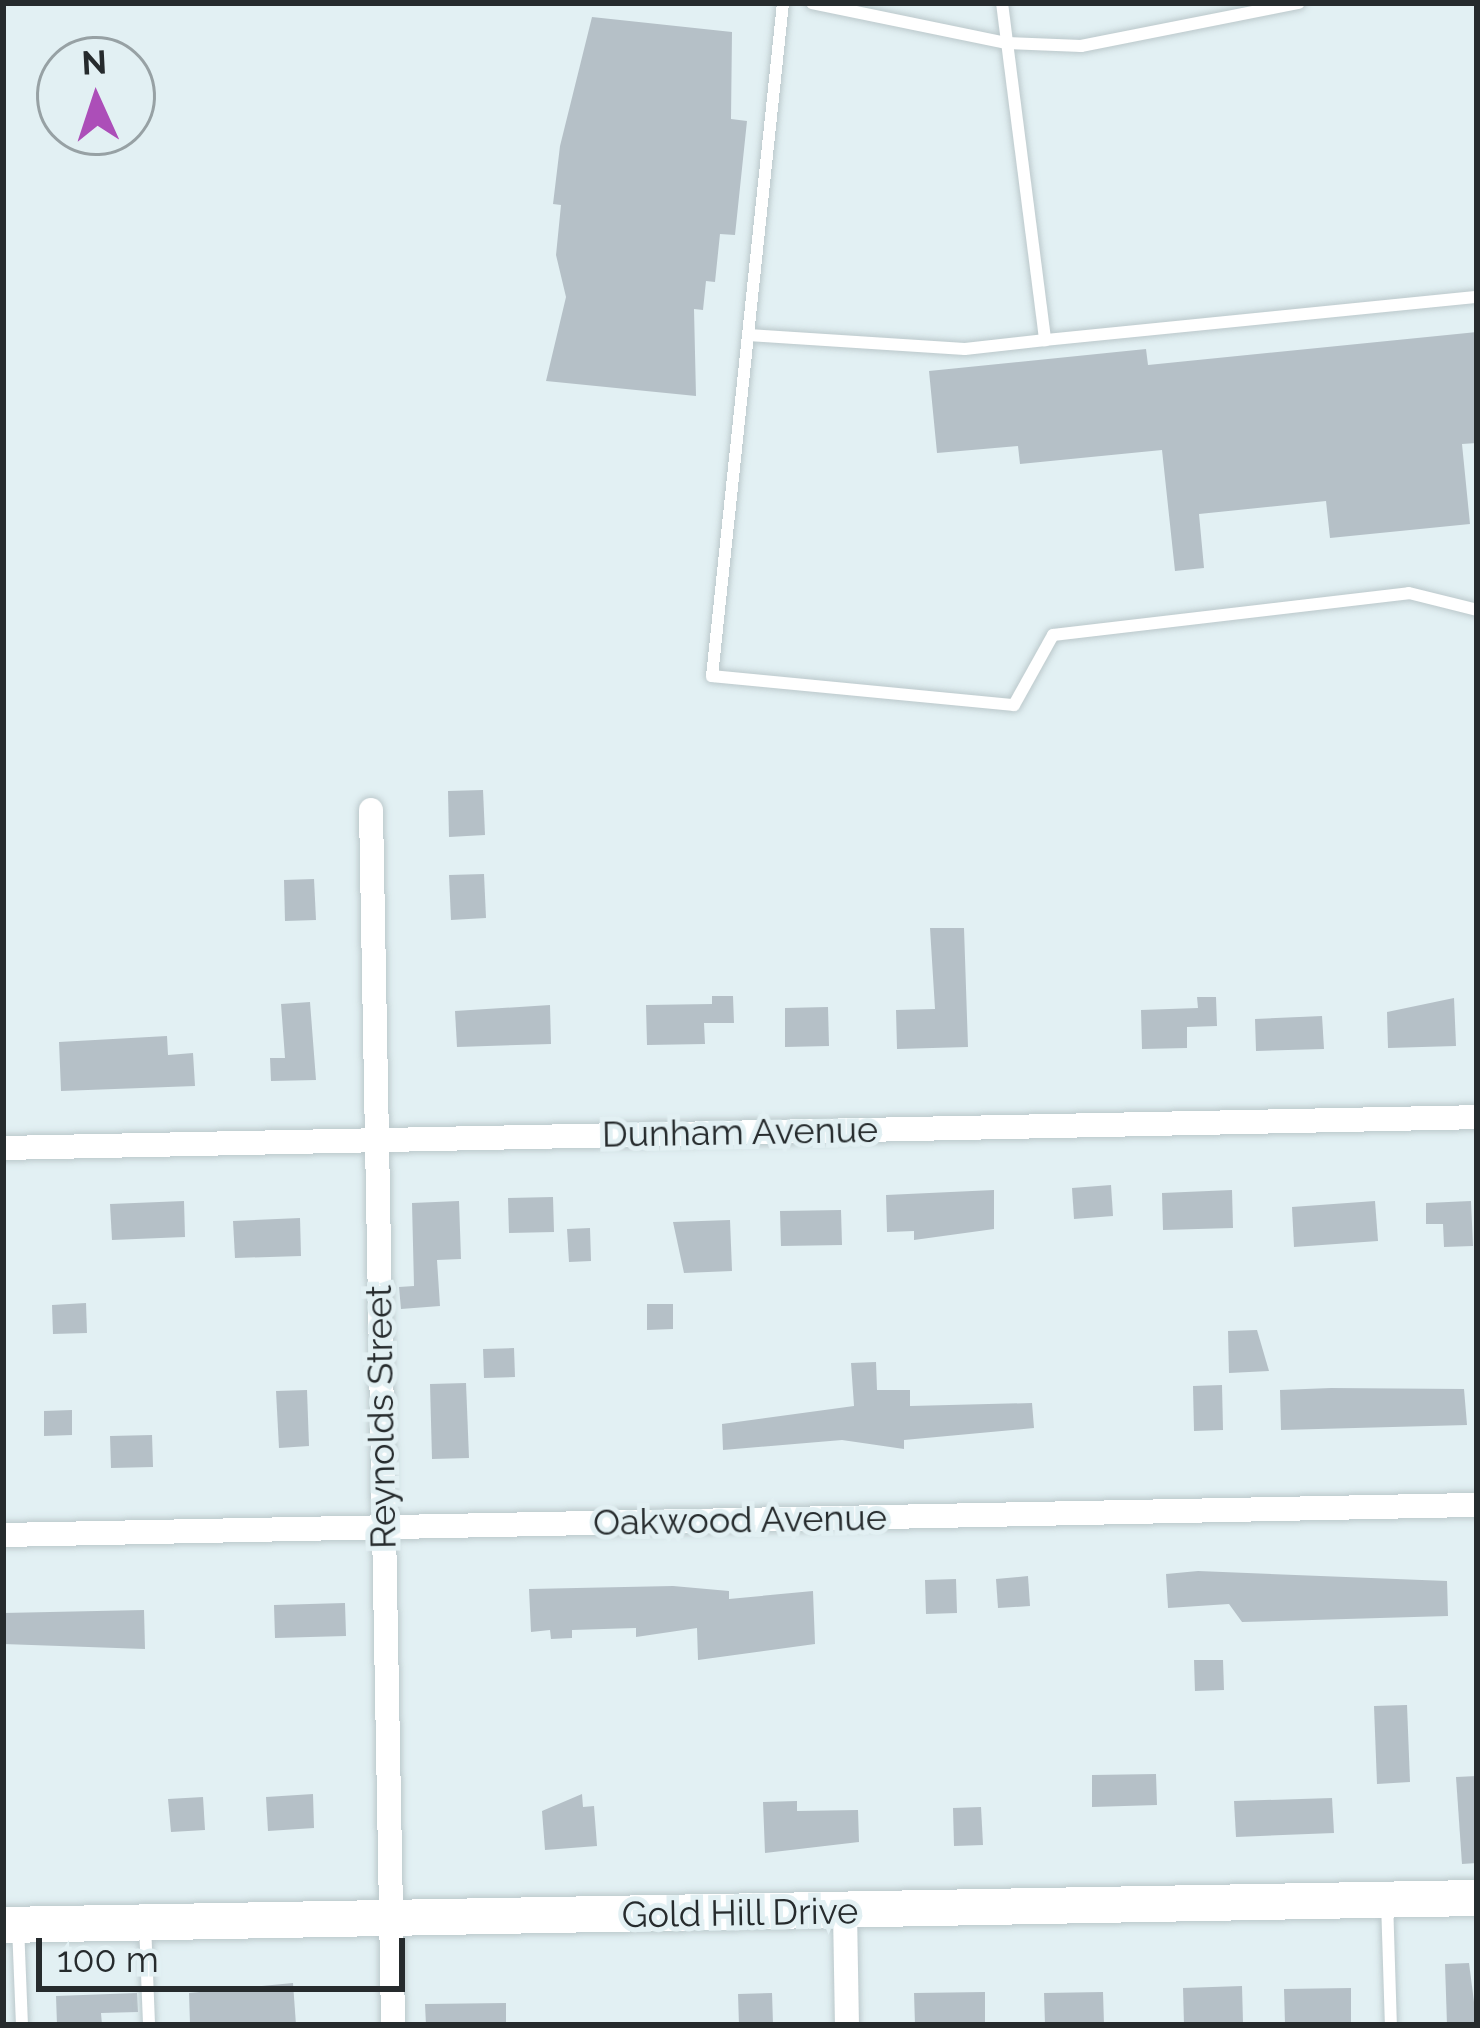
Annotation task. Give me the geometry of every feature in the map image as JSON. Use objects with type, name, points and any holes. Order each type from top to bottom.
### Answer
[{"type":"street","name":"Reynolds Street","points":[[371,810],[393,2025]]},
{"type":"street","name":"Dunham Avenue","points":[[3,1148],[1477,1117]]},
{"type":"street","name":"Oakwood Avenue","points":[[3,1535],[1477,1505]]},
{"type":"street","name":"Gold Hill Drive","points":[[11,1925],[1477,1898]]},
{"type":"street","points":[[845,1912],[848,2025]]},
{"type":"lane","points":[[783,3],[712,676],[1014,705],[1053,635],[1409,593],[1477,610]]},
{"type":"lane","points":[[812,3],[1007,43],[1169,36],[1299,3]]},
{"type":"lane","points":[[1002,3],[1045,340]]},
{"type":"lane","points":[[748,334],[965,349],[1477,297]]},
{"type":"lane","points":[[1387,1900],[1391,2025]]},
{"type":"lane","points":[[145,1923],[148,2025]]},
{"type":"lane","points":[[11,1925],[19,1962],[22,2025]]},
{"type":"lane","points":[[3,1963],[19,1962]]},
{"type":"building","points":[[592,17],[732,32],[731,119],[747,121],[735,235],[720,234],[715,282],[706,281],[703,310],[694,309],[696,396],[546,381],[566,297],[556,255],[561,205],[553,204],[560,146]]},
{"type":"building","points":[[1477,332],[1477,443],[1462,444],[1470,524],[1330,538],[1326,501],[1199,514],[1204,568],[1175,571],[1162,450],[1020,464],[1018,446],[937,453],[929,371],[1146,349],[1148,365]]},
{"type":"building","points":[[483,790],[485,835],[449,837],[448,791]]},
{"type":"building","points":[[484,874],[486,918],[451,920],[449,875]]},
{"type":"building","points":[[314,879],[316,920],[285,921],[284,880]]},
{"type":"building","points":[[930,928],[964,928],[968,1047],[897,1049],[896,1010],[935,1009]]},
{"type":"building","points":[[712,996],[733,996],[734,1023],[704,1023],[705,1044],[647,1045],[646,1005],[712,1004]]},
{"type":"building","points":[[1197,997],[1216,997],[1217,1026],[1187,1027],[1187,1048],[1142,1049],[1141,1010],[1198,1008]]},
{"type":"building","points":[[1454,998],[1456,1046],[1388,1048],[1387,1012]]},
{"type":"building","points":[[310,1002],[316,1080],[271,1081],[270,1058],[285,1058],[281,1004]]},
{"type":"building","points":[[550,1005],[551,1044],[457,1047],[455,1011]]},
{"type":"building","points":[[828,1007],[829,1046],[785,1047],[785,1008]]},
{"type":"building","points":[[1322,1016],[1324,1049],[1256,1051],[1255,1019]]},
{"type":"building","points":[[167,1036],[168,1055],[193,1053],[195,1086],[61,1091],[59,1042]]},
{"type":"building","points":[[1111,1185],[1113,1216],[1074,1219],[1072,1188]]},
{"type":"building","points":[[994,1190],[994,1229],[914,1240],[914,1231],[887,1232],[886,1195]]},
{"type":"building","points":[[1232,1190],[1233,1228],[1163,1230],[1162,1193]]},
{"type":"building","points":[[553,1197],[554,1232],[509,1233],[508,1198]]},
{"type":"building","points":[[184,1201],[185,1237],[112,1240],[110,1204]]},
{"type":"building","points":[[459,1201],[461,1259],[437,1260],[440,1306],[401,1309],[399,1287],[414,1286],[412,1203]]},
{"type":"building","points":[[1375,1201],[1378,1241],[1294,1247],[1292,1207]]},
{"type":"building","points":[[1471,1201],[1473,1246],[1444,1247],[1443,1224],[1426,1224],[1426,1203]]},
{"type":"building","points":[[841,1210],[842,1245],[781,1246],[780,1211]]},
{"type":"building","points":[[300,1218],[301,1256],[235,1258],[233,1221]]},
{"type":"building","points":[[730,1220],[732,1271],[684,1273],[673,1222]]},
{"type":"building","points":[[590,1228],[591,1261],[569,1262],[567,1229]]},
{"type":"building","points":[[86,1303],[87,1333],[53,1334],[52,1305]]},
{"type":"building","points":[[647,1304],[673,1304],[673,1329],[647,1330]]},
{"type":"building","points":[[1257,1330],[1269,1371],[1229,1373],[1228,1331]]},
{"type":"building","points":[[514,1348],[515,1377],[484,1378],[483,1349]]},
{"type":"building","points":[[876,1362],[877,1390],[910,1390],[910,1406],[1032,1403],[1034,1428],[904,1440],[904,1449],[842,1440],[723,1450],[722,1424],[854,1406],[851,1363]]},
{"type":"building","points":[[466,1383],[469,1458],[432,1459],[430,1384]]},
{"type":"building","points":[[1222,1385],[1223,1430],[1194,1431],[1193,1386]]},
{"type":"building","points":[[1464,1389],[1467,1425],[1281,1430],[1280,1390]]},
{"type":"building","points":[[307,1390],[309,1446],[279,1448],[276,1391]]},
{"type":"building","points":[[72,1410],[72,1435],[44,1436],[44,1411]]},
{"type":"building","points":[[152,1435],[153,1467],[111,1468],[110,1436]]},
{"type":"building","points":[[1198,1571],[1447,1581],[1448,1616],[1242,1622],[1229,1604],[1168,1608],[1166,1574]]},
{"type":"building","points":[[1028,1576],[1030,1606],[998,1608],[996,1579]]},
{"type":"building","points":[[956,1579],[957,1613],[926,1614],[925,1580]]},
{"type":"building","points":[[673,1586],[729,1591],[729,1599],[813,1591],[815,1644],[698,1660],[697,1628],[636,1637],[636,1628],[572,1630],[572,1638],[551,1639],[550,1630],[531,1632],[529,1589]]},
{"type":"building","points":[[345,1603],[346,1636],[275,1638],[274,1605]]},
{"type":"building","points":[[144,1610],[145,1649],[3,1644],[3,1613]]},
{"type":"building","points":[[1194,1660],[1223,1660],[1224,1690],[1195,1691]]},
{"type":"building","points":[[1407,1705],[1410,1782],[1377,1784],[1374,1706]]},
{"type":"building","points":[[1156,1774],[1157,1805],[1092,1807],[1092,1775]]},
{"type":"building","points":[[1477,1776],[1477,1863],[1462,1864],[1456,1777]]},
{"type":"building","points":[[313,1794],[314,1828],[268,1831],[266,1797]]},
{"type":"building","points":[[582,1794],[583,1807],[594,1806],[597,1846],[545,1850],[542,1811]]},
{"type":"building","points":[[203,1797],[205,1830],[171,1832],[168,1799]]},
{"type":"building","points":[[1332,1798],[1334,1833],[1236,1837],[1234,1801]]},
{"type":"building","points":[[797,1801],[797,1811],[858,1810],[859,1842],[765,1853],[763,1802]]},
{"type":"building","points":[[981,1807],[983,1845],[954,1846],[953,1808]]},
{"type":"building","points":[[1469,1963],[1477,2025],[1447,2025],[1445,1964]]},
{"type":"building","points":[[293,1983],[296,2025],[190,2025],[189,1993]]},
{"type":"building","points":[[1242,1986],[1243,2023],[1184,2025],[1183,1988]]},
{"type":"building","points":[[1351,1988],[1351,2025],[1285,2024],[1284,1989]]},
{"type":"building","points":[[985,1992],[985,2025],[915,2025],[914,1993]]},
{"type":"building","points":[[1103,1992],[1104,2025],[1045,2025],[1044,1993]]},
{"type":"building","points":[[137,1993],[138,2012],[101,2013],[102,2025],[57,2025],[56,1996]]},
{"type":"building","points":[[772,1993],[773,2025],[739,2025],[738,1994]]},
{"type":"building","points":[[506,2003],[506,2025],[426,2025],[425,2004]]}]
